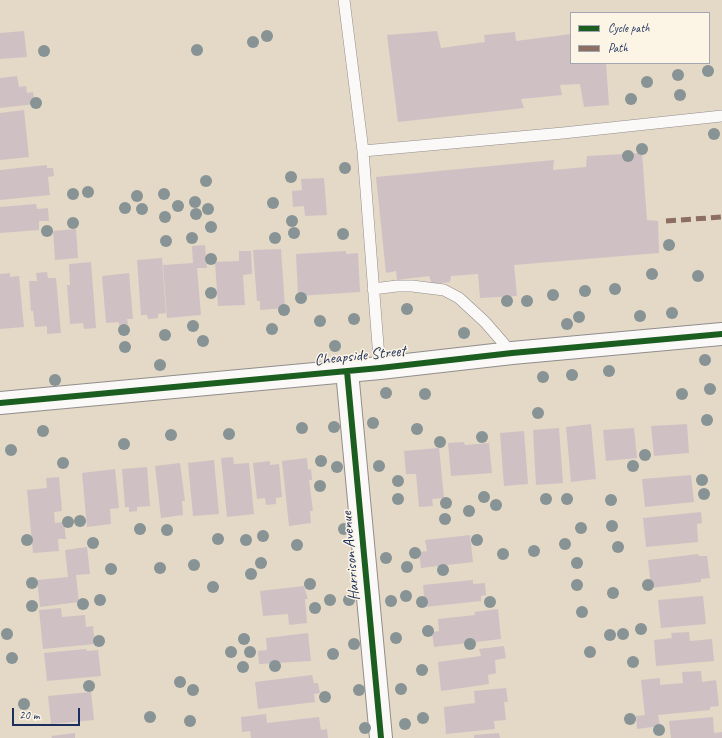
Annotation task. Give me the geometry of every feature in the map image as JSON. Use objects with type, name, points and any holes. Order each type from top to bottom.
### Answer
[{"type":"street","name":"Cheapside Street","points":[[0,403],[380,368],[512,353],[722,334]]},
{"type":"street","name":"Harrison Avenue","points":[[347,371],[382,738]]},
{"type":"lane","points":[[344,0],[363,151],[380,368]]},
{"type":"lane","points":[[363,151],[563,133],[722,116]]},
{"type":"lane","points":[[373,289],[396,286],[412,286],[444,290],[459,298],[475,312],[512,353]]},
{"type":"building","points":[[24,31],[27,57],[0,59],[0,33]]},
{"type":"building","points":[[437,31],[441,48],[485,42],[484,35],[515,32],[516,41],[570,34],[570,64],[606,64],[609,105],[584,107],[580,84],[560,85],[562,95],[521,99],[524,108],[398,122],[387,35]]},
{"type":"building","points":[[17,76],[19,87],[26,86],[27,93],[33,92],[35,104],[0,108],[0,78]]},
{"type":"building","points":[[24,110],[29,157],[0,160],[0,113]]},
{"type":"building","points":[[642,153],[647,220],[658,221],[659,253],[514,265],[517,296],[480,298],[478,274],[451,276],[450,282],[432,284],[429,276],[397,280],[396,271],[386,273],[376,177],[554,160],[553,170],[586,167],[587,156]]},
{"type":"building","points":[[47,165],[47,168],[53,168],[54,176],[48,177],[50,195],[0,200],[0,170]]},
{"type":"building","points":[[324,178],[327,215],[305,216],[304,206],[293,207],[292,191],[302,190],[301,179]]},
{"type":"building","points":[[36,204],[37,209],[48,208],[49,221],[39,221],[39,230],[0,233],[0,207]]},
{"type":"building","points":[[76,229],[78,258],[55,260],[53,231]]},
{"type":"building","points":[[205,245],[207,268],[197,268],[201,315],[167,318],[163,265],[193,263],[192,246]]},
{"type":"building","points":[[281,249],[285,308],[260,310],[260,301],[257,301],[253,250]]},
{"type":"building","points":[[239,251],[251,251],[252,274],[243,275],[245,305],[218,306],[215,262],[239,261]]},
{"type":"building","points":[[346,251],[346,254],[358,253],[360,292],[298,296],[296,254]]},
{"type":"building","points":[[162,258],[166,313],[158,314],[158,318],[148,319],[147,315],[141,315],[137,260]]},
{"type":"building","points":[[91,262],[96,328],[84,329],[83,323],[70,324],[67,285],[70,285],[69,264]]},
{"type":"building","points":[[47,272],[48,278],[56,278],[61,333],[47,334],[47,326],[35,327],[33,311],[31,311],[29,281],[37,281],[36,273]]},
{"type":"building","points":[[10,273],[10,277],[19,276],[24,327],[0,329],[0,274]]},
{"type":"building","points":[[129,273],[133,319],[127,319],[128,324],[119,325],[119,322],[106,323],[102,276]]},
{"type":"building","points":[[591,424],[596,479],[571,482],[566,427]]},
{"type":"building","points":[[687,424],[689,453],[654,456],[651,426]]},
{"type":"building","points":[[559,428],[563,483],[536,485],[533,430]]},
{"type":"building","points":[[634,428],[637,458],[606,461],[603,430]]},
{"type":"building","points":[[524,431],[528,484],[504,486],[500,433]]},
{"type":"building","points":[[464,442],[465,445],[489,443],[492,473],[451,476],[448,443]]},
{"type":"building","points":[[439,448],[444,498],[432,499],[433,506],[419,507],[416,474],[406,474],[404,451]]},
{"type":"building","points":[[233,457],[234,464],[249,463],[254,514],[227,517],[221,458]]},
{"type":"building","points":[[307,458],[308,470],[311,469],[312,480],[309,480],[313,511],[310,511],[311,523],[289,526],[282,461]]},
{"type":"building","points":[[214,460],[219,514],[193,516],[188,463]]},
{"type":"building","points":[[270,461],[270,465],[279,464],[282,497],[276,498],[276,504],[266,505],[265,498],[257,499],[253,463]]},
{"type":"building","points":[[180,463],[185,501],[182,501],[183,515],[161,518],[155,466]]},
{"type":"building","points":[[147,467],[150,506],[137,507],[137,511],[129,512],[129,507],[125,507],[122,469]]},
{"type":"building","points":[[115,469],[119,508],[110,509],[111,524],[87,527],[82,473]]},
{"type":"building","points":[[691,475],[694,502],[645,507],[642,479]]},
{"type":"building","points":[[59,477],[62,511],[54,512],[55,523],[64,522],[66,539],[58,539],[59,551],[33,553],[27,490],[47,488],[46,478]]},
{"type":"building","points":[[701,512],[702,523],[697,524],[698,542],[646,547],[643,518]]},
{"type":"building","points":[[470,535],[473,562],[421,568],[419,552],[427,551],[425,540]]},
{"type":"building","points":[[87,547],[90,574],[76,575],[79,602],[40,607],[37,580],[68,577],[65,550]]},
{"type":"building","points":[[698,554],[699,556],[707,556],[710,578],[701,579],[701,582],[651,588],[648,560]]},
{"type":"building","points":[[473,580],[473,584],[485,583],[486,595],[481,596],[481,601],[425,607],[423,585]]},
{"type":"building","points":[[304,586],[308,599],[305,599],[307,623],[289,625],[288,614],[263,616],[260,591]]},
{"type":"building","points":[[703,596],[706,624],[661,628],[658,600]]},
{"type":"building","points":[[61,608],[62,617],[85,615],[86,627],[93,626],[95,644],[43,649],[39,610]]},
{"type":"building","points":[[498,609],[501,639],[434,647],[432,632],[439,631],[438,619],[475,615],[474,612]]},
{"type":"building","points":[[689,632],[690,641],[712,639],[714,661],[656,666],[654,640],[672,638],[671,633]]},
{"type":"building","points":[[308,633],[311,661],[259,664],[258,651],[267,650],[266,638]]},
{"type":"building","points":[[504,646],[506,658],[495,660],[496,673],[488,675],[489,684],[441,691],[438,662],[481,656],[479,649]]},
{"type":"building","points":[[86,649],[87,651],[98,650],[101,676],[47,681],[44,653]]},
{"type":"building","points":[[701,671],[702,682],[716,680],[719,706],[710,707],[710,710],[658,715],[660,726],[637,729],[636,716],[645,715],[641,680],[660,678],[660,685],[683,683],[682,672]]},
{"type":"building","points":[[312,675],[314,683],[318,683],[320,693],[314,694],[315,702],[258,709],[255,682]]},
{"type":"building","points":[[506,688],[508,702],[504,702],[506,720],[494,721],[495,729],[446,734],[444,707],[475,703],[474,691]]},
{"type":"building","points":[[91,692],[94,720],[51,724],[48,696]]},
{"type":"building","points":[[266,714],[267,723],[319,717],[321,730],[327,729],[328,738],[251,738],[250,731],[242,732],[241,717]]},
{"type":"building","points":[[713,717],[714,733],[722,732],[722,738],[671,738],[669,721]]},
{"type":"building","points":[[75,733],[75,738],[52,738],[51,736]]},
{"type":"building","points":[[499,733],[500,738],[474,738],[474,735]]},
{"type":"marked path","points":[[666,221],[722,217]]},
{"type":"cycle path","points":[[0,403],[380,368],[512,353],[722,334]]},
{"type":"cycle path","points":[[347,371],[381,738]]}]
